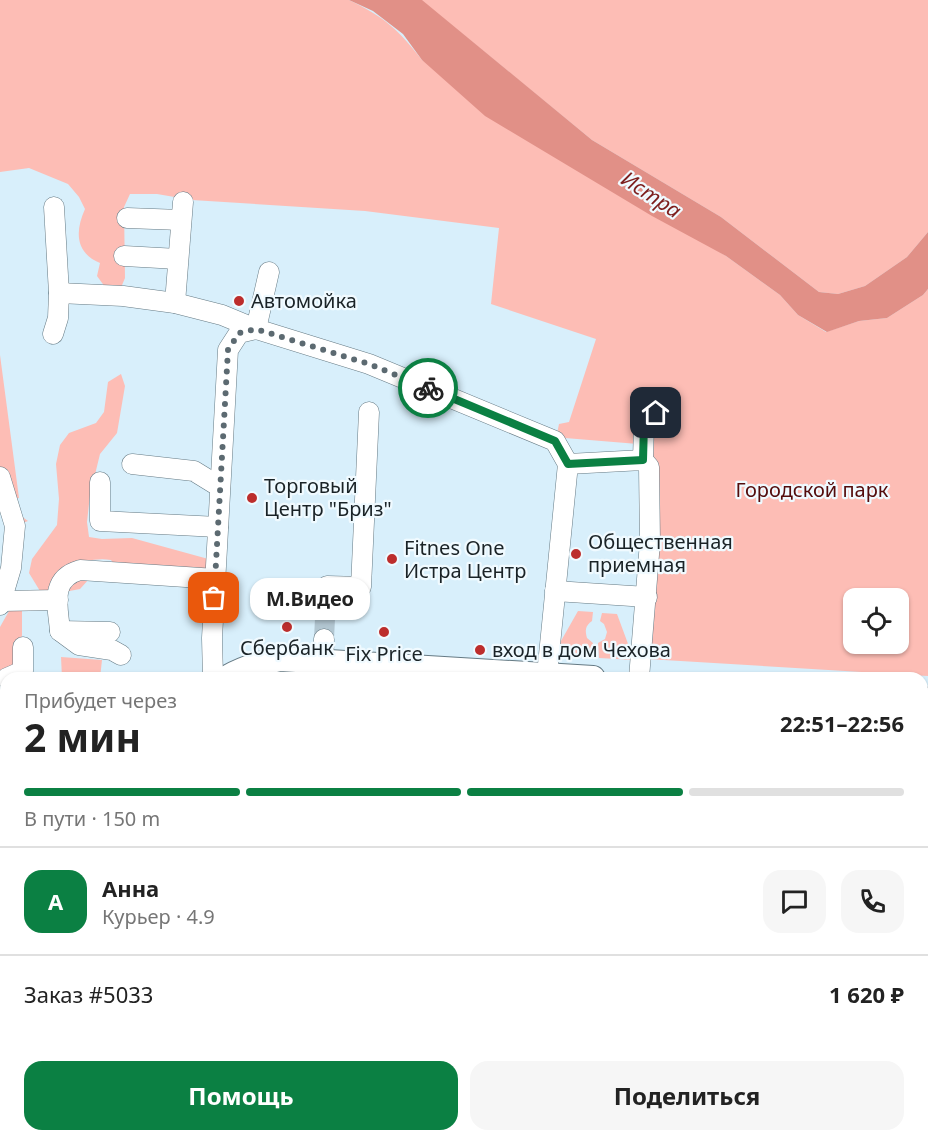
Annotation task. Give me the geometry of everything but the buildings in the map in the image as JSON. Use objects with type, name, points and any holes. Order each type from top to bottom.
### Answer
[{"type":"main road","points":[[238,672],[280,659],[332,660],[427,672]]},
{"type":"street","points":[[53,334],[58,318],[59,293],[54,207]]},
{"type":"street","points":[[127,218],[182,211],[178,259],[181,305]]},
{"type":"street","points":[[124,256],[178,259]]},
{"type":"street","points":[[256,329],[269,272]]},
{"type":"street","points":[[59,293],[123,296],[181,305],[222,315],[256,329],[369,364],[555,441],[568,464],[547,672]]},
{"type":"street","points":[[213,672],[212,638],[228,350],[239,333],[256,329]]},
{"type":"street","points":[[326,598],[327,586],[361,587],[369,412]]},
{"type":"street","points":[[640,672],[650,542],[649,467],[643,460],[644,424],[656,413]]},
{"type":"street","points":[[568,464],[643,460]]},
{"type":"street","points":[[132,464],[194,471],[220,487]]},
{"type":"street","points":[[0,477],[15,526],[11,568],[1,603],[58,600]]},
{"type":"street","points":[[100,482],[100,521],[218,527]]},
{"type":"street","points":[[121,655],[112,650],[79,645],[60,631],[57,594],[61,582],[68,574],[80,570],[216,579]]},
{"type":"street","points":[[555,591],[647,597]]},
{"type":"street","points":[[60,631],[110,632]]},
{"type":"street","points":[[20,672],[22,671],[23,647]]},
{"type":"green space","name":"Городской парк","points":[[0,0],[349,0],[390,25],[422,60],[726,256],[780,295],[798,315],[826,332],[859,321],[887,318],[923,295],[928,289],[928,672],[862,672],[647,659],[650,445],[565,438],[557,434],[559,424],[569,422],[596,339],[491,304],[499,228],[365,211],[192,200],[157,194],[130,194],[124,207],[125,278],[120,290],[105,287],[97,276],[100,263],[92,259],[82,247],[79,233],[85,209],[68,184],[29,168],[0,172]]},
{"type":"green space","points":[[421,0],[928,0],[928,232],[907,257],[865,286],[838,294],[819,292],[721,217],[592,140]]},
{"type":"green space","points":[[0,355],[19,498],[12,499],[17,513],[28,521],[15,526],[0,477]]},
{"type":"green space","points":[[121,374],[125,386],[117,433],[100,454],[90,495],[87,522],[89,537],[132,538],[212,560],[211,582],[119,572],[111,560],[100,559],[69,563],[77,573],[89,579],[80,589],[43,596],[29,573],[32,559],[57,525],[59,499],[56,464],[60,445],[69,433],[96,423],[104,412],[108,382]]},
{"type":"green space","points":[[13,604],[22,604],[22,635],[15,667],[7,672],[0,672],[0,627]]},
{"type":"green space","points":[[578,611],[593,612],[592,621],[586,630],[587,638],[593,643],[591,657],[553,655]]},
{"type":"green space","points":[[602,613],[617,614],[634,660],[599,658],[598,643],[605,639],[607,632],[600,621]]},
{"type":"green space","points":[[61,657],[102,660],[101,672],[62,672]]},
{"type":"water","name":"Истра","points":[[349,0],[422,0],[592,140],[721,217],[819,292],[838,294],[865,286],[907,257],[928,232],[928,289],[923,295],[887,318],[859,321],[827,332],[798,315],[780,295],[726,256],[652,216],[485,116],[422,60],[403,34],[373,11]]},
{"type":"tunnel","points":[[324,639],[326,598]]},
{"type":"way so far","points":[[214,598],[228,350],[239,333],[256,329],[369,364],[428,388]]},
{"type":"place","name":"Автомойка","points":[[239,301]]},
{"type":"place","name":"Торговый Центр \"Бриз\"","points":[[252,498]]},
{"type":"place","name":"Общественная приемная","points":[[576,554]]},
{"type":"place","name":"Fitnes One Истра Центр","points":[[392,559]]},
{"type":"place","name":"М.Видео","points":[[214,598]]},
{"type":"place","name":"Сбербанк","points":[[287,627]]},
{"type":"place","name":"Fix Price","points":[[384,632]]},
{"type":"place","name":"вход в дом Чехова","points":[[480,650]]},
{"type":"route","points":[[428,388],[555,441],[568,464],[643,460],[644,424],[656,413]]}]
